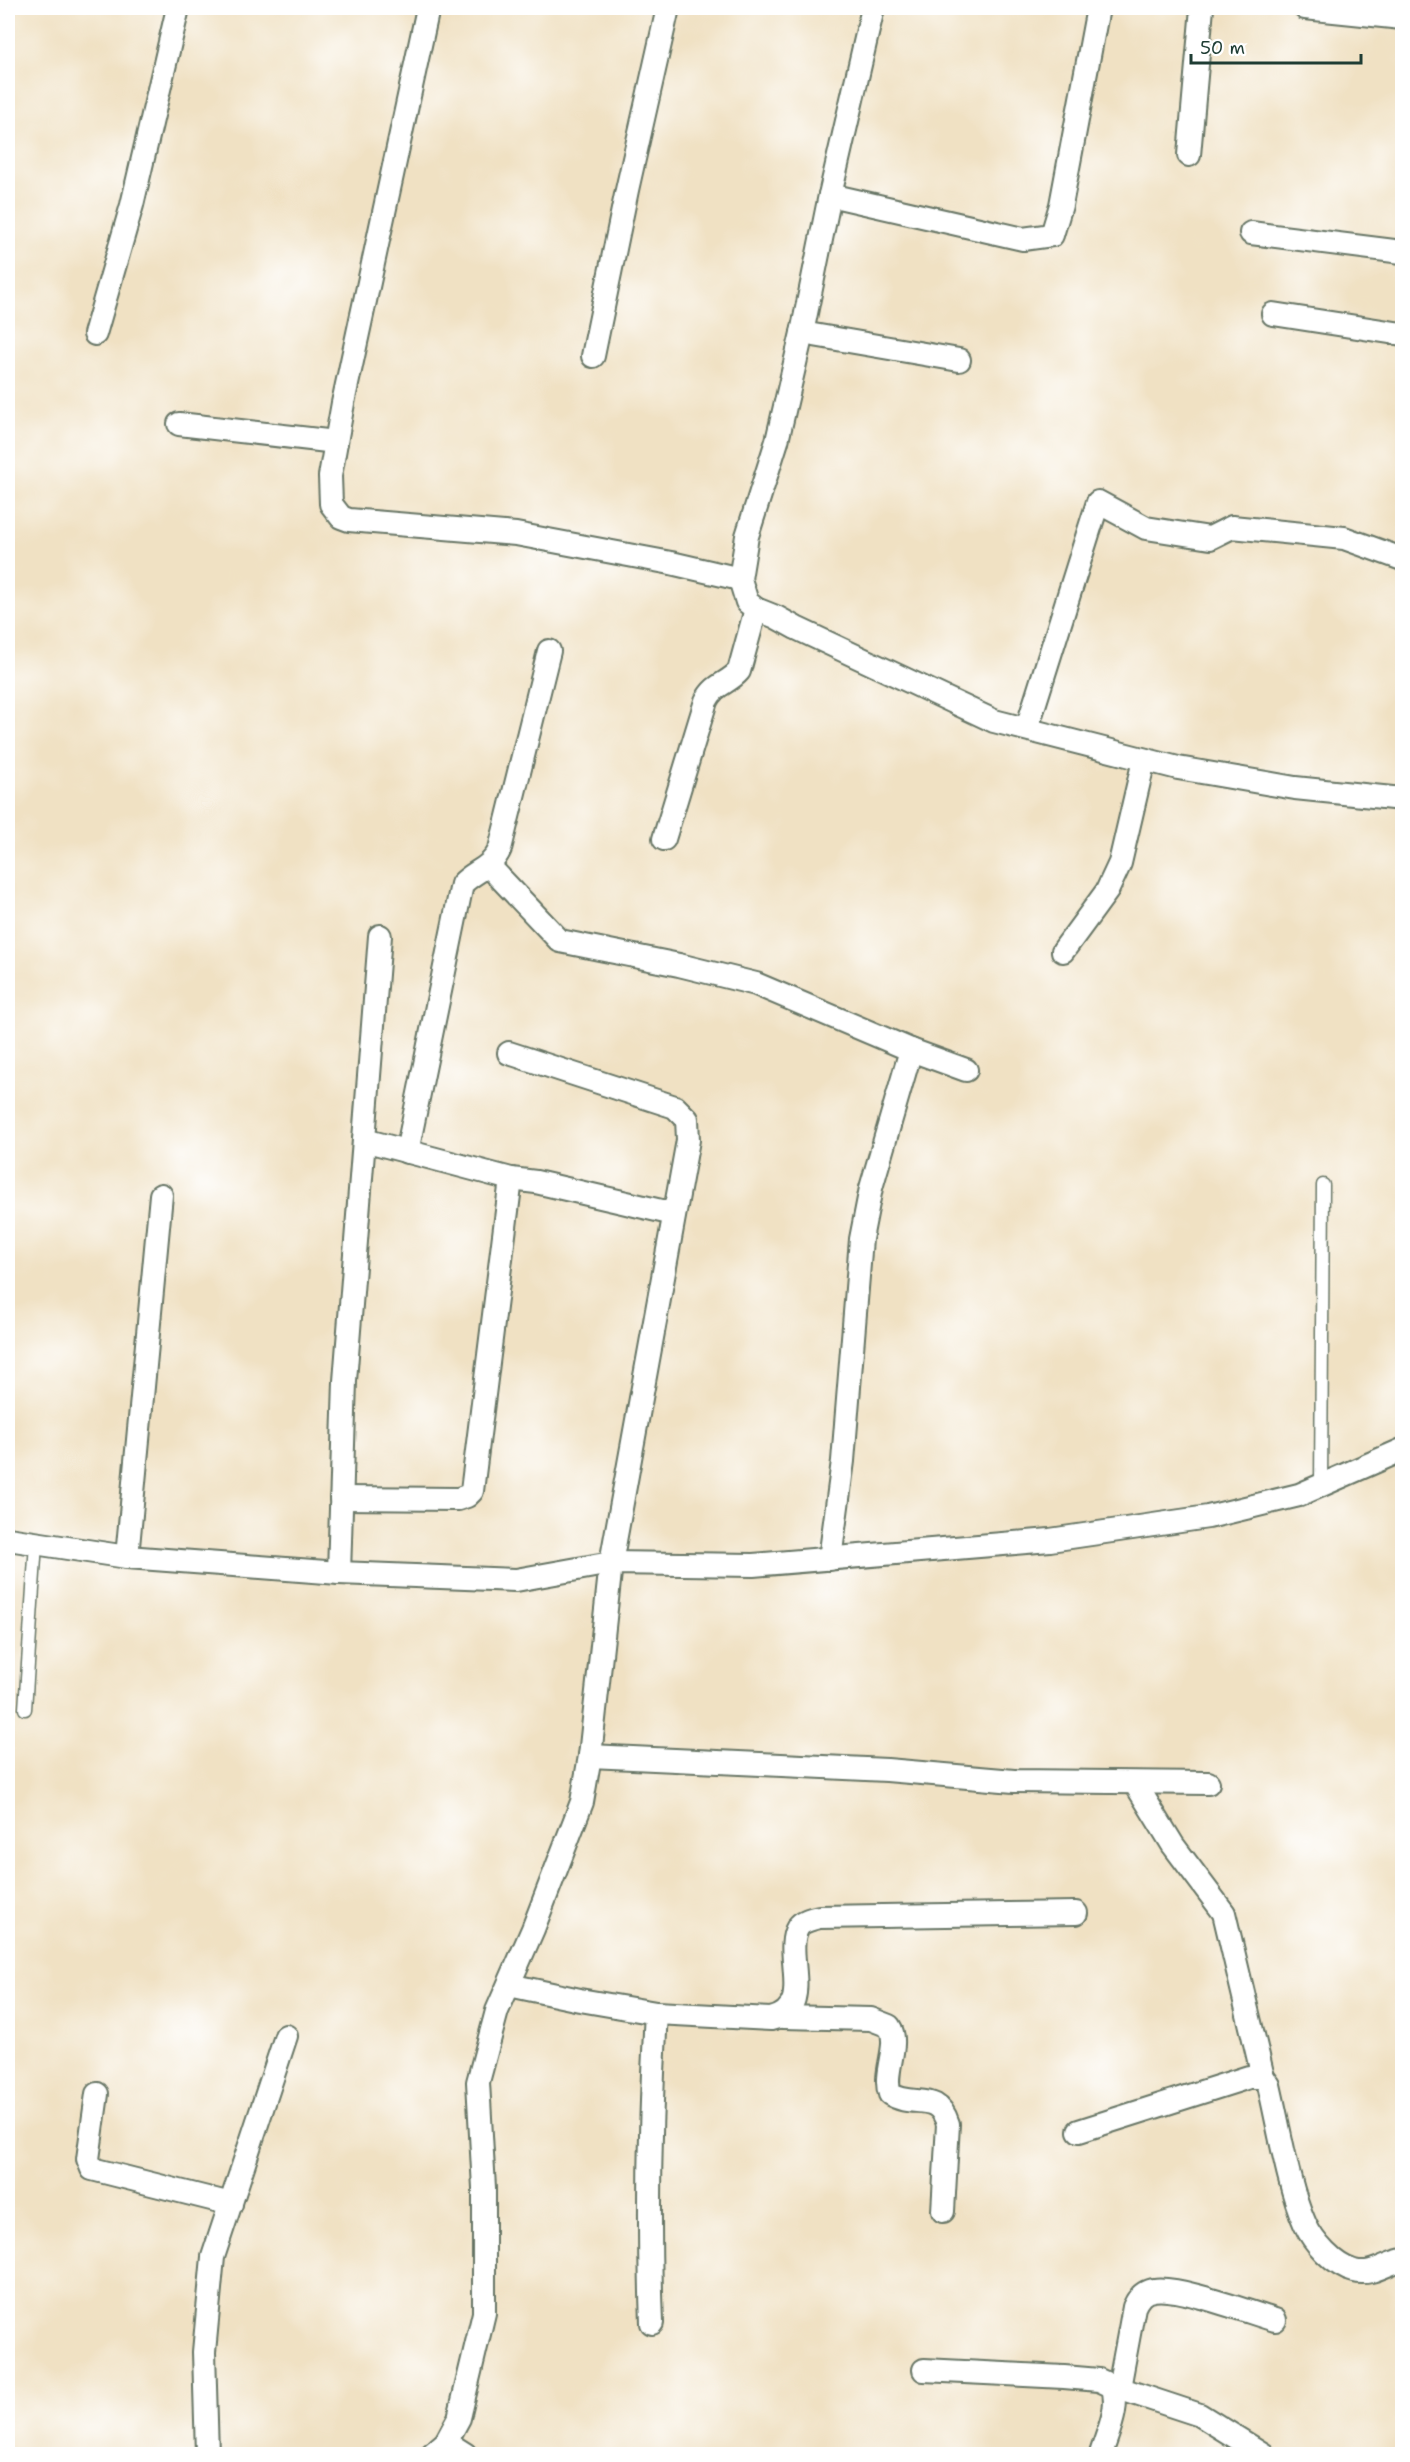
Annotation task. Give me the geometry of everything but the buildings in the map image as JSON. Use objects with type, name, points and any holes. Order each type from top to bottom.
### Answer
[{"type":"street","points":[[95,334],[132,205],[178,8]]},
{"type":"street","points":[[428,8],[336,442],[330,476],[331,504],[341,517],[349,520],[516,534],[671,562],[740,579]]},
{"type":"street","points":[[593,356],[668,8]]},
{"type":"street","points":[[873,8],[777,441],[747,536],[740,579],[744,595],[756,609],[984,717],[1144,760],[1295,788],[1402,799]]},
{"type":"street","points":[[830,195],[1023,239],[1052,235],[1061,205],[1098,8]]},
{"type":"street","points":[[1189,155],[1202,8]]},
{"type":"street","points":[[1305,8],[1402,18]]},
{"type":"street","points":[[1251,232],[1402,252]]},
{"type":"street","points":[[1273,314],[1402,334]]},
{"type":"street","points":[[802,333],[959,360]]},
{"type":"street","points":[[178,424],[336,442]]},
{"type":"street","points":[[1027,728],[1098,502],[1146,528],[1210,538],[1232,527],[1344,538],[1402,559]]},
{"type":"street","points":[[664,839],[706,701],[713,688],[734,677],[739,671],[756,609]]},
{"type":"street","points":[[407,1152],[462,884],[468,877],[489,866],[496,858],[505,834],[523,748],[549,651]]},
{"type":"street","points":[[1063,951],[1107,891],[1119,863],[1144,760]]},
{"type":"street","points":[[489,866],[560,941],[679,965],[756,984],[911,1050],[966,1070]]},
{"type":"street","points":[[339,1573],[345,1381],[380,936]]},
{"type":"street","points":[[830,1559],[843,1461],[861,1239],[872,1188],[911,1050]]},
{"type":"street","points":[[448,2450],[459,2418],[484,2313],[484,2188],[478,2082],[497,2011],[533,1929],[582,1802],[590,1756],[611,1563],[688,1140],[688,1126],[683,1113],[663,1103],[509,1053]]},
{"type":"street","points":[[364,1140],[511,1179],[536,1182],[674,1214]]},
{"type":"street","points":[[341,1498],[458,1499],[467,1496],[472,1491],[511,1179]]},
{"type":"street","points":[[127,1557],[161,1195]]},
{"type":"street","points":[[8,1539],[127,1557],[339,1573],[516,1580],[611,1563],[753,1565],[1050,1540],[1208,1517],[1299,1495],[1402,1450]]},
{"type":"street","points":[[590,1756],[887,1770],[1014,1781],[1208,1783]]},
{"type":"street","points":[[1135,1782],[1173,1845],[1224,1913],[1263,2077],[1269,2085],[1293,2186],[1305,2224],[1319,2246],[1346,2268],[1355,2272],[1391,2264]]},
{"type":"street","points":[[783,2017],[793,2003],[796,1978],[795,1936],[801,1924],[809,1920],[819,1917],[1076,1913]]},
{"type":"street","points":[[509,1985],[656,2013],[771,2019],[783,2017],[871,2019],[889,2026],[894,2037],[887,2078],[890,2094],[897,2098],[930,2102],[938,2106],[944,2113],[948,2124],[943,2211]]},
{"type":"street","points":[[652,2324],[649,2235],[650,2116],[656,2013]]},
{"type":"street","points":[[207,2454],[204,2405],[205,2342],[213,2257],[286,2036]]},
{"type":"street","points":[[1079,2131],[1249,2077],[1263,2077]]},
{"type":"street","points":[[97,2094],[88,2159],[92,2169],[96,2172],[231,2204]]},
{"type":"street","points":[[1101,2454],[1115,2407],[1116,2387],[1134,2307],[1139,2297],[1155,2289],[1182,2292],[1275,2320]]},
{"type":"street","points":[[924,2370],[1099,2380],[1200,2415],[1263,2454]]},
{"type":"lane","points":[[1321,1486],[1323,1185]]},
{"type":"lane","points":[[25,1709],[36,1543]]}]
